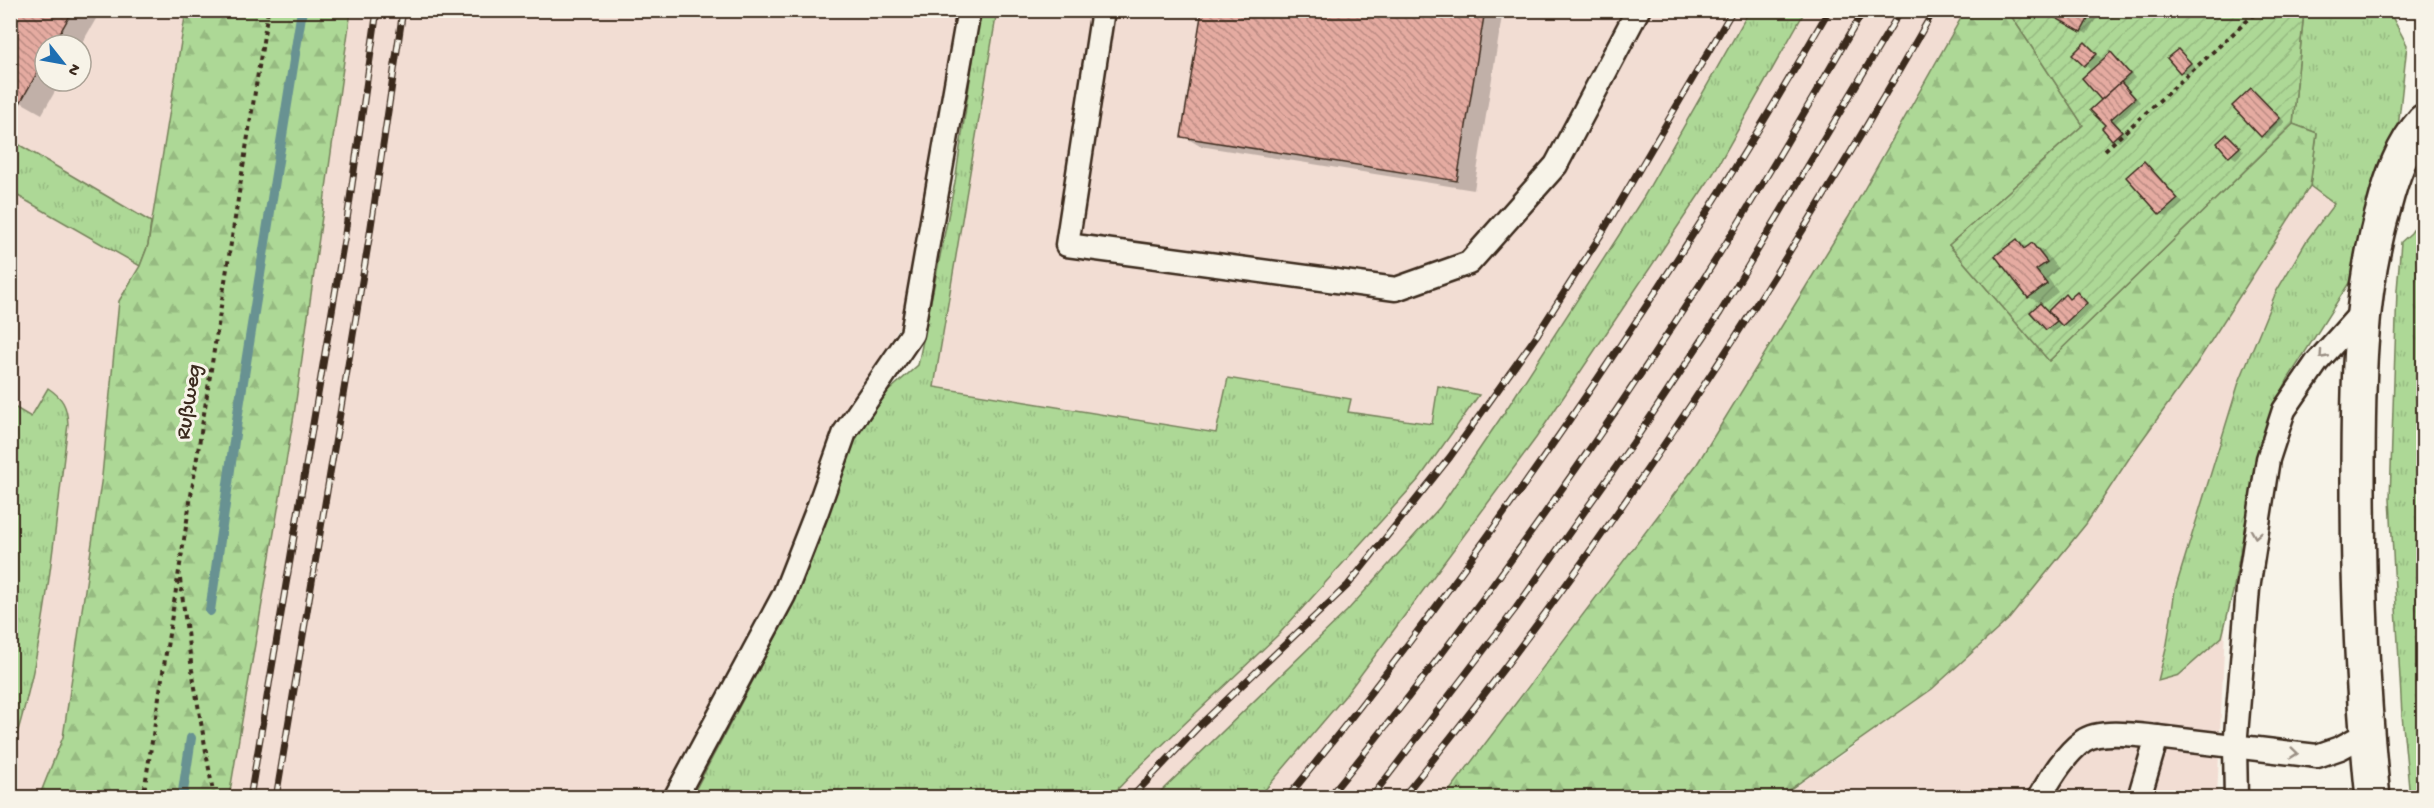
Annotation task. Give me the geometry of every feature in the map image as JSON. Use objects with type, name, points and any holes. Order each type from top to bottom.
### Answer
[{"type":"street","points":[[2373,798],[2366,734],[2358,549],[2358,414],[2362,311],[2369,265],[2392,177],[2403,152],[2424,121]]},
{"type":"lane","points":[[675,798],[784,595],[817,511],[844,432],[912,334],[969,10]]},
{"type":"lane","points":[[1103,10],[1067,245],[1396,289],[1469,263],[1556,165],[1638,10]]},
{"type":"lane","points":[[2236,798],[2235,747],[2248,589],[2268,459],[2284,410],[2317,362],[2362,311]]},
{"type":"lane","points":[[2038,798],[2055,772],[2084,740],[2120,733],[2317,756],[2340,748],[2366,734]]},
{"type":"lane","points":[[2139,798],[2157,737]]},
{"type":"path","name":"Rußweg","points":[[143,798],[268,10]]},
{"type":"path","points":[[2105,150],[2259,10]]},
{"type":"path","points":[[2415,10],[2424,29]]},
{"type":"path","points":[[179,573],[192,670],[214,798]]},
{"type":"shaded area","points":[[10,11],[186,11],[148,245],[140,266],[119,301],[102,476],[63,737],[41,792],[43,798],[10,797]]},
{"type":"shaded area","points":[[351,11],[958,11],[905,316],[838,431],[757,626],[661,797],[229,798],[294,415]]},
{"type":"shaded area","points":[[997,11],[1750,11],[1643,198],[1504,413],[1440,507],[1348,611],[1155,797],[1110,797],[1279,634],[1419,479],[1432,424],[1348,412],[1351,399],[1228,378],[1216,433],[934,387]]},
{"type":"shaded area","points":[[1805,11],[1965,11],[1848,218],[1697,464],[1444,797],[1259,798],[1345,696],[1536,438],[1713,174]]},
{"type":"shaded area","points":[[2310,186],[2335,203],[2244,479],[2225,629],[2217,797],[1779,798],[1853,747],[2086,524],[2132,454],[2193,369]]},
{"type":"green space","points":[[1750,10],[1805,11],[1713,174],[1536,438],[1345,696],[1259,797],[1155,797],[1347,611],[1440,507],[1504,413],[1643,198]]},
{"type":"green space","points":[[186,11],[351,11],[294,415],[229,797],[43,797],[41,792],[63,737],[102,476],[119,301],[140,266],[148,245]]},
{"type":"green space","points":[[980,11],[997,11],[934,387],[1216,433],[1228,378],[1351,399],[1348,412],[1432,424],[1438,386],[1479,395],[1419,479],[1279,634],[1110,797],[691,798],[787,616],[840,472],[862,427],[884,395],[918,365],[955,182]]},
{"type":"green space","points":[[1965,11],[2008,11],[2083,125],[1949,245],[2049,361],[2293,124],[2317,133],[2310,186],[2193,369],[2132,454],[2086,524],[2009,619],[1932,689],[1779,797],[1444,798],[1697,464],[1848,218]]},
{"type":"green space","points":[[2008,11],[2304,11],[2293,124],[2049,361],[1949,245],[2083,125]]},
{"type":"green space","points":[[2304,11],[2389,11],[2407,45],[2398,128],[2378,167],[2349,283],[2288,379],[2270,415],[2259,448],[2233,592],[2222,637],[2179,675],[2158,681],[2167,644],[2175,590],[2239,382],[2276,292],[2307,240],[2334,204],[2310,186],[2317,133],[2293,124]]},
{"type":"green space","points":[[11,140],[151,222],[148,245],[140,266],[11,192]]},
{"type":"green space","points":[[2423,215],[2424,797],[2410,798],[2402,715],[2390,499],[2397,290],[2401,242],[2411,233]]},
{"type":"green space","points":[[48,388],[63,403],[67,412],[68,424],[41,632],[33,673],[11,753],[11,405],[31,417]]},
{"type":"building","points":[[10,10],[73,10],[60,33],[33,33],[33,80],[20,103],[10,97]]},
{"type":"building","points":[[1202,10],[1485,10],[1457,181],[1181,137]]},
{"type":"building","points":[[2048,10],[2093,10],[2081,32],[2047,13]]},
{"type":"building","points":[[2085,42],[2097,54],[2084,66],[2072,55]]},
{"type":"building","points":[[2178,49],[2191,63],[2180,73],[2167,58]]},
{"type":"building","points":[[2111,52],[2130,74],[2101,100],[2082,78]]},
{"type":"building","points":[[2121,82],[2135,98],[2111,119],[2122,131],[2112,140],[2102,128],[2105,125],[2090,110]]},
{"type":"building","points":[[2251,88],[2280,118],[2261,137],[2232,106]]},
{"type":"building","points":[[2227,134],[2240,147],[2229,157],[2217,143]]},
{"type":"building","points":[[2144,161],[2178,199],[2160,215],[2126,177]]},
{"type":"building","points":[[2017,239],[2024,249],[2032,243],[2047,262],[2036,270],[2047,284],[2028,298],[1995,256]]},
{"type":"building","points":[[2077,292],[2087,303],[2062,326],[2048,311],[2065,294],[2069,299]]},
{"type":"building","points":[[2040,303],[2057,321],[2046,330],[2030,312]]},
{"type":"waterway","points":[[210,611],[238,413],[302,10]]},
{"type":"waterway","points":[[182,798],[191,738]]},
{"type":"railway","points":[[250,798],[345,234],[377,10]]},
{"type":"railway","points":[[276,798],[370,233],[403,10]]},
{"type":"railway","points":[[1131,798],[1202,723],[1348,585],[1450,457],[1537,335],[1602,233],[1733,10]]},
{"type":"railway","points":[[1287,798],[1418,630],[1502,516],[1583,400],[1755,136],[1829,10]]},
{"type":"railway","points":[[1328,798],[1471,615],[1605,426],[1736,227],[1864,10]]},
{"type":"railway","points":[[1371,798],[1516,608],[1633,443],[1720,313],[1901,10]]},
{"type":"railway","points":[[1402,798],[1548,610],[1685,414],[1813,214],[1934,10]]}]
